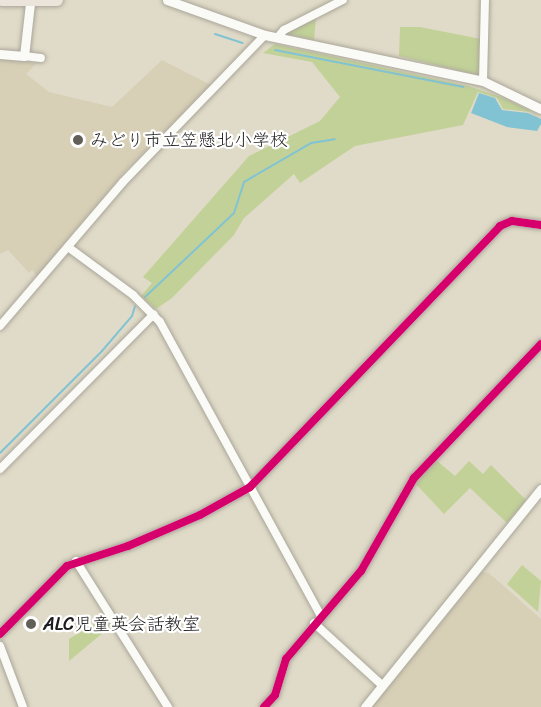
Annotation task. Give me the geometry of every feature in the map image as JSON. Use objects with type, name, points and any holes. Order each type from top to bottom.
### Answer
[{"type":"main road","points":[[2,0],[30,3],[57,0]]},
{"type":"street","points":[[167,0],[265,35],[483,81],[541,109]]},
{"type":"street","points":[[277,38],[284,30],[343,0]]},
{"type":"street","points":[[483,81],[485,0]]},
{"type":"street","points":[[24,56],[30,3]]},
{"type":"street","points":[[0,327],[131,173],[265,35]]},
{"type":"street","points":[[0,54],[41,58]]},
{"type":"street","points":[[0,634],[63,569],[76,561],[128,546],[200,515],[250,487],[500,226],[512,221],[541,225]]},
{"type":"street","points":[[68,247],[154,315],[320,614]]},
{"type":"street","points":[[0,469],[154,315]]},
{"type":"street","points":[[264,707],[275,695],[286,659],[320,614],[361,571],[414,478],[541,344]]},
{"type":"street","points":[[365,707],[541,489]]},
{"type":"street","points":[[76,561],[168,707]]},
{"type":"street","points":[[314,623],[383,686]]},
{"type":"street","points":[[0,646],[23,707]]},
{"type":"shaded area","name":"みどり市立笠懸北小学校","points":[[0,59],[37,63],[26,74],[49,92],[112,107],[162,60],[211,85],[124,172],[37,276],[32,270],[29,273],[8,250],[0,254]]},
{"type":"shaded area","points":[[482,572],[489,573],[541,619],[541,707],[372,707]]},
{"type":"green space","points":[[316,18],[314,40],[287,34],[289,32]]},
{"type":"green space","points":[[400,27],[420,27],[481,39],[481,73],[477,75],[399,56]]},
{"type":"green space","points":[[275,44],[468,86],[504,98],[527,109],[541,119],[530,112],[503,109],[497,98],[478,92],[463,125],[355,146],[300,183],[294,174],[244,218],[234,235],[172,298],[156,309],[141,296],[152,283],[143,277],[249,156],[320,121],[340,97],[312,62],[263,53]]},
{"type":"green space","points":[[436,460],[455,476],[469,461],[483,474],[491,465],[526,500],[507,523],[470,488],[444,514],[414,482]]},
{"type":"green space","points":[[522,565],[541,581],[538,612],[507,584]]},
{"type":"green space","points":[[104,618],[110,627],[69,661],[69,639]]},
{"type":"water","points":[[479,93],[495,98],[502,110],[528,113],[541,119],[537,131],[507,127],[471,113]]},
{"type":"waterway","points":[[215,34],[243,43]]},
{"type":"waterway","points":[[275,50],[463,87]]},
{"type":"waterway","points":[[145,297],[234,213],[244,182],[311,143],[335,139]]},
{"type":"waterway","points":[[0,453],[102,351],[132,316],[135,306]]},
{"type":"cycle path","points":[[0,634],[67,566],[128,546],[200,515],[250,487],[500,226],[512,221],[541,225]]},
{"type":"cycle path","points":[[264,707],[275,695],[286,659],[361,571],[414,478],[541,344]]},
{"type":"place","name":"みどり市立笠懸北小学校","points":[[78,140]]},
{"type":"place","name":"ALC児童英会話教室","points":[[31,624]]}]
